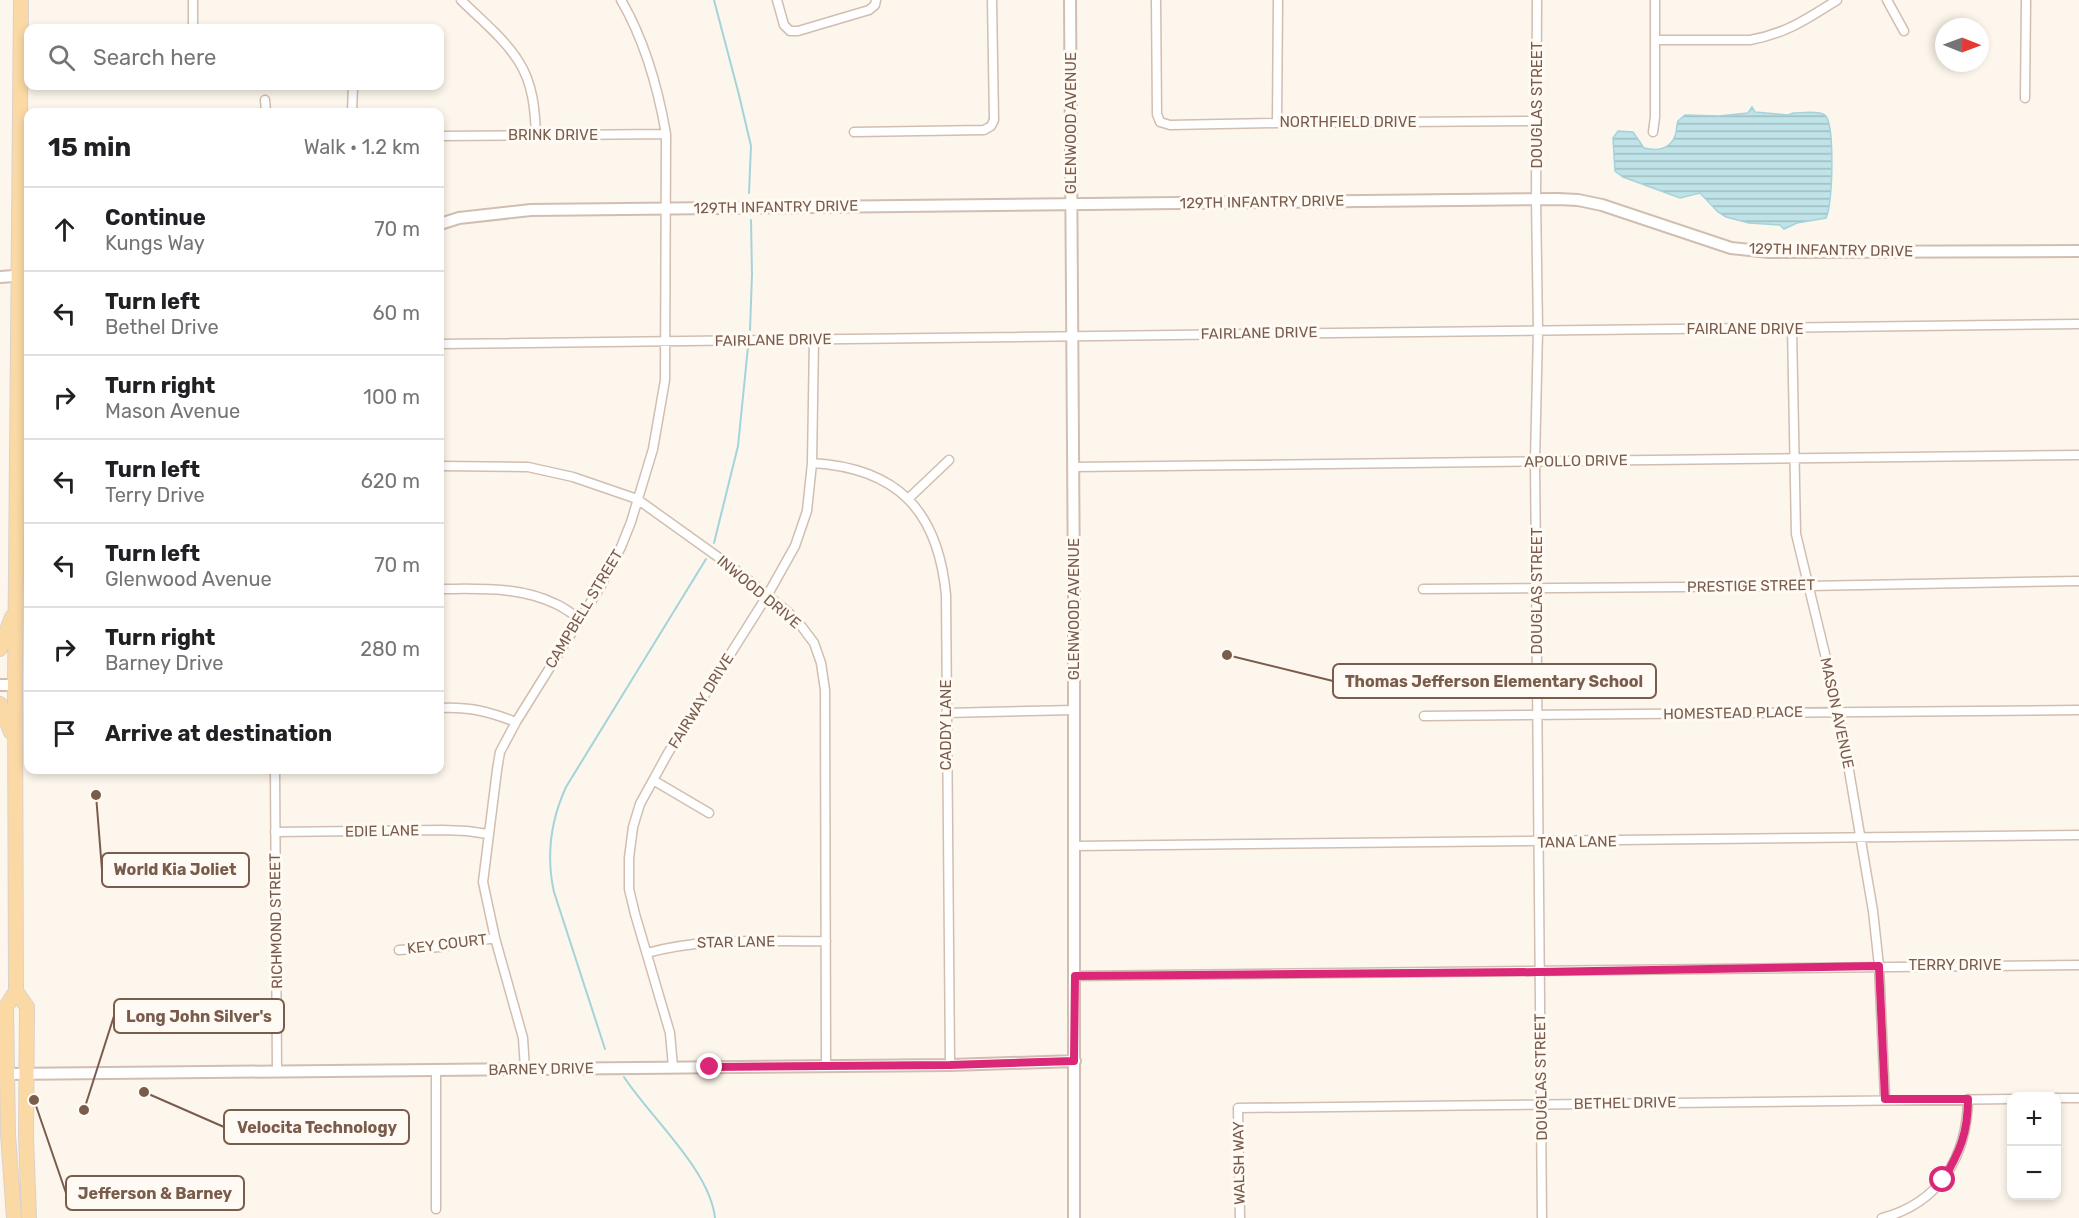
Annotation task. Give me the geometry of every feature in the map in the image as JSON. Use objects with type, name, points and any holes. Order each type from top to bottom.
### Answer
[{"type":"main road","points":[[14,1218],[8,1134],[6,1007],[16,992],[15,609],[23,366],[21,0]]},
{"type":"main road","points":[[0,649],[15,609]]},
{"type":"main road","points":[[0,704],[15,741]]},
{"type":"main road","points":[[16,992],[27,1007],[29,1218]]},
{"type":"street","points":[[193,0],[193,24]]},
{"type":"street","points":[[461,0],[520,62],[535,109],[536,135]]},
{"type":"street","name":"CAMPBELL STREET","points":[[525,1069],[523,1038],[495,938],[483,882],[500,752],[516,722],[609,572],[621,547],[653,449],[665,380],[666,135],[663,114],[642,43],[634,22],[621,0]]},
{"type":"street","points":[[777,0],[784,25],[790,31],[798,32],[869,10],[875,5],[876,0]]},
{"type":"street","points":[[854,132],[984,130],[991,126],[994,120],[992,0]]},
{"type":"street","name":"GLENWOOD AVENUE","points":[[1070,0],[1075,710],[1074,1218]]},
{"type":"street","name":"NORTHFIELD DRIVE","points":[[1156,0],[1157,114],[1160,122],[1170,126],[1537,121]]},
{"type":"street","points":[[1277,123],[1278,0]]},
{"type":"street","name":"DOUGLAS STREET","points":[[1537,0],[1538,330],[1535,461],[1542,1218]]},
{"type":"street","points":[[1653,132],[1655,0]]},
{"type":"street","points":[[1655,40],[1764,38],[1784,32],[1837,0]]},
{"type":"street","points":[[1887,0],[1904,31]]},
{"type":"street","points":[[2025,98],[2026,0]]},
{"type":"street","points":[[352,108],[353,90]]},
{"type":"street","points":[[265,100],[266,108]]},
{"type":"street","name":"BRINK DRIVE","points":[[444,136],[666,135]]},
{"type":"street","name":"129TH INFANTRY DRIVE","points":[[444,223],[459,218],[531,210],[1536,199],[1578,200],[1602,205],[1731,248],[1769,252],[2079,251]]},
{"type":"street","points":[[0,276],[23,275]]},
{"type":"street","name":"FAIRLANE DRIVE","points":[[444,344],[2079,324]]},
{"type":"street","name":"MASON AVENUE","points":[[1792,328],[1796,534],[1839,712],[1873,911],[1879,966],[1885,1099]]},
{"type":"street","name":"FAIRWAY DRIVE","points":[[673,1067],[670,1033],[629,889],[629,858],[633,827],[653,780],[767,596],[795,546],[807,511],[812,463],[814,339]]},
{"type":"street","name":"APOLLO DRIVE","points":[[1073,466],[2079,455]]},
{"type":"street","points":[[908,499],[949,460]]},
{"type":"street","name":"CADDY LANE","points":[[812,463],[835,464],[863,471],[886,482],[908,499],[926,521],[936,542],[943,568],[946,595],[950,1065]]},
{"type":"street","name":"INWOOD DRIVE","points":[[444,466],[539,469],[573,477],[637,499],[732,567],[802,627],[814,643],[821,663],[825,690],[826,1065]]},
{"type":"street","name":"PRESTIGE STREET","points":[[1423,589],[2079,581]]},
{"type":"street","points":[[444,589],[500,589],[530,594],[556,604],[580,619]]},
{"type":"street","points":[[0,685],[15,685]]},
{"type":"street","points":[[444,708],[464,707],[489,712],[516,722]]},
{"type":"street","points":[[946,713],[1075,710]]},
{"type":"street","name":"HOMESTEAD PLACE","points":[[1424,716],[2079,710]]},
{"type":"street","name":"RICHMOND STREET","points":[[275,774],[277,1072]]},
{"type":"street","points":[[653,780],[709,813]]},
{"type":"street","name":"EDIE LANE","points":[[275,832],[443,830],[488,834]]},
{"type":"street","name":"TANA LANE","points":[[1075,846],[2079,835]]},
{"type":"street","name":"KEY COURT","points":[[399,950],[495,938]]},
{"type":"street","name":"STAR LANE","points":[[647,953],[700,942],[826,941]]},
{"type":"street","name":"TERRY DRIVE","points":[[1075,976],[2079,965]]},
{"type":"street","name":"BARNEY DRIVE","points":[[7,1074],[950,1065],[1074,1061]]},
{"type":"street","points":[[436,1071],[436,1209]]},
{"type":"street","name":"BETHEL DRIVE","points":[[1238,1108],[2007,1098]]},
{"type":"street","points":[[2061,1098],[2079,1098]]},
{"type":"street","points":[[1882,1218],[1900,1213],[1925,1198],[1943,1180],[1957,1157],[1965,1135],[1968,1099]]},
{"type":"street","name":"WALSH WAY","points":[[1238,1108],[1240,1218]]},
{"type":"water","points":[[1752,107],[1755,112],[1788,115],[1814,112],[1825,115],[1832,148],[1830,198],[1826,218],[1797,223],[1784,229],[1780,225],[1749,223],[1726,217],[1700,193],[1680,198],[1623,177],[1615,171],[1613,138],[1618,131],[1633,132],[1644,148],[1658,149],[1666,147],[1673,141],[1678,121],[1685,115],[1719,116],[1748,113]]},
{"type":"waterway","points":[[714,0],[751,146],[749,193]]},
{"type":"waterway","points":[[750,330],[751,220]]},
{"type":"waterway","points":[[714,543],[738,446],[748,347]]},
{"type":"waterway","points":[[605,1049],[554,892],[550,865],[551,838],[566,787],[706,559]]},
{"type":"waterway","points":[[624,1077],[691,1163],[711,1200],[715,1218]]},
{"type":"place","name":"Thomas Jefferson Elementary School","points":[[1227,655]]},
{"type":"place","name":"World Kia Joliet","points":[[96,795]]},
{"type":"place","name":"Velocita Technology","points":[[144,1092]]},
{"type":"place","name":"Jefferson & Barney","points":[[34,1100]]},
{"type":"place","name":"Long John Silver's","points":[[84,1110]]},
{"type":"route","points":[[710,1067],[950,1065],[1074,1061],[1075,976],[1879,966],[1885,1099],[1968,1099],[1965,1135],[1957,1157],[1943,1180]]}]
